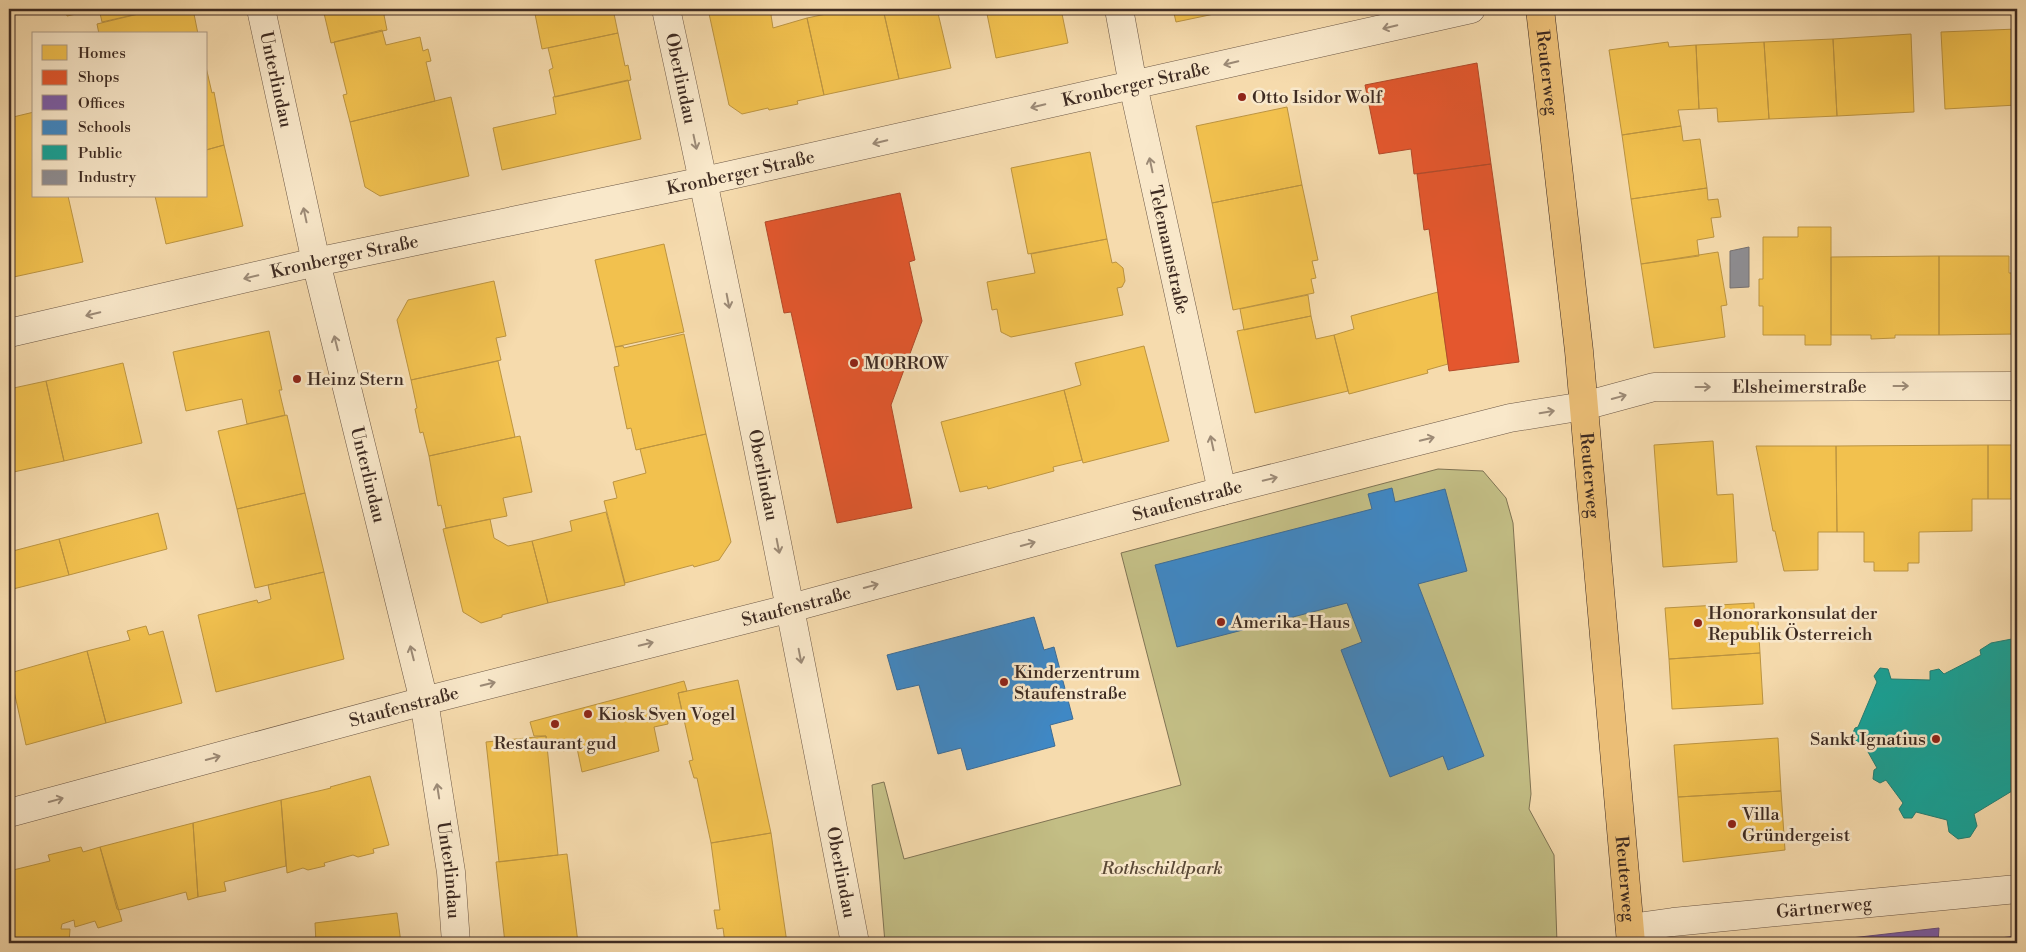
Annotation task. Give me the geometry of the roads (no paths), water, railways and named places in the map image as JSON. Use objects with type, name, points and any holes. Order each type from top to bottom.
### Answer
[{"type":"main road","name":"Reuterweg","points":[[1540,9],[1584,406],[1630,936]]},
{"type":"street","name":"Unterlindau","points":[[261,9],[316,262],[424,701],[450,872],[456,943]]},
{"type":"street","name":"Oberlindau","points":[[666,9],[704,181],[855,943]]},
{"type":"street","name":"Telemannstraße","points":[[1119,9],[1133,85],[1222,491]]},
{"type":"street","name":"Kronberger Straße","points":[[9,333],[316,262],[704,181],[1471,9]]},
{"type":"street","name":"Elsheimerstraße","points":[[1584,406],[1654,388],[2017,386]]},
{"type":"street","name":"Staufenstraße","points":[[9,813],[424,701],[790,608],[1222,491],[1510,418],[1584,406]]},
{"type":"street","name":"Gärtnerweg","points":[[1630,936],[1673,922],[2017,889]]},
{"type":"place","name":"Otto Isidor Wolf","points":[[1242,97]]},
{"type":"place","name":"MORROW","points":[[854,363]]},
{"type":"place","name":"Heinz Stern","points":[[297,379]]},
{"type":"place","name":"Amerika-Haus","points":[[1221,622]]},
{"type":"place","name":"Honorarkonsulat der Republik Österreich","points":[[1698,623]]},
{"type":"place","name":"Kinderzentrum Staufenstraße","points":[[1004,682]]},
{"type":"place","name":"Kiosk Sven Vogel","points":[[588,714]]},
{"type":"place","name":"Restaurant gud","points":[[555,724]]},
{"type":"place","name":"Sankt Ignatius","points":[[1936,739]]},
{"type":"place","name":"Villa Gründergeist","points":[[1732,824]]},
{"type":"park label","name":"Rothschildpark","points":[[1162,868]]}]
